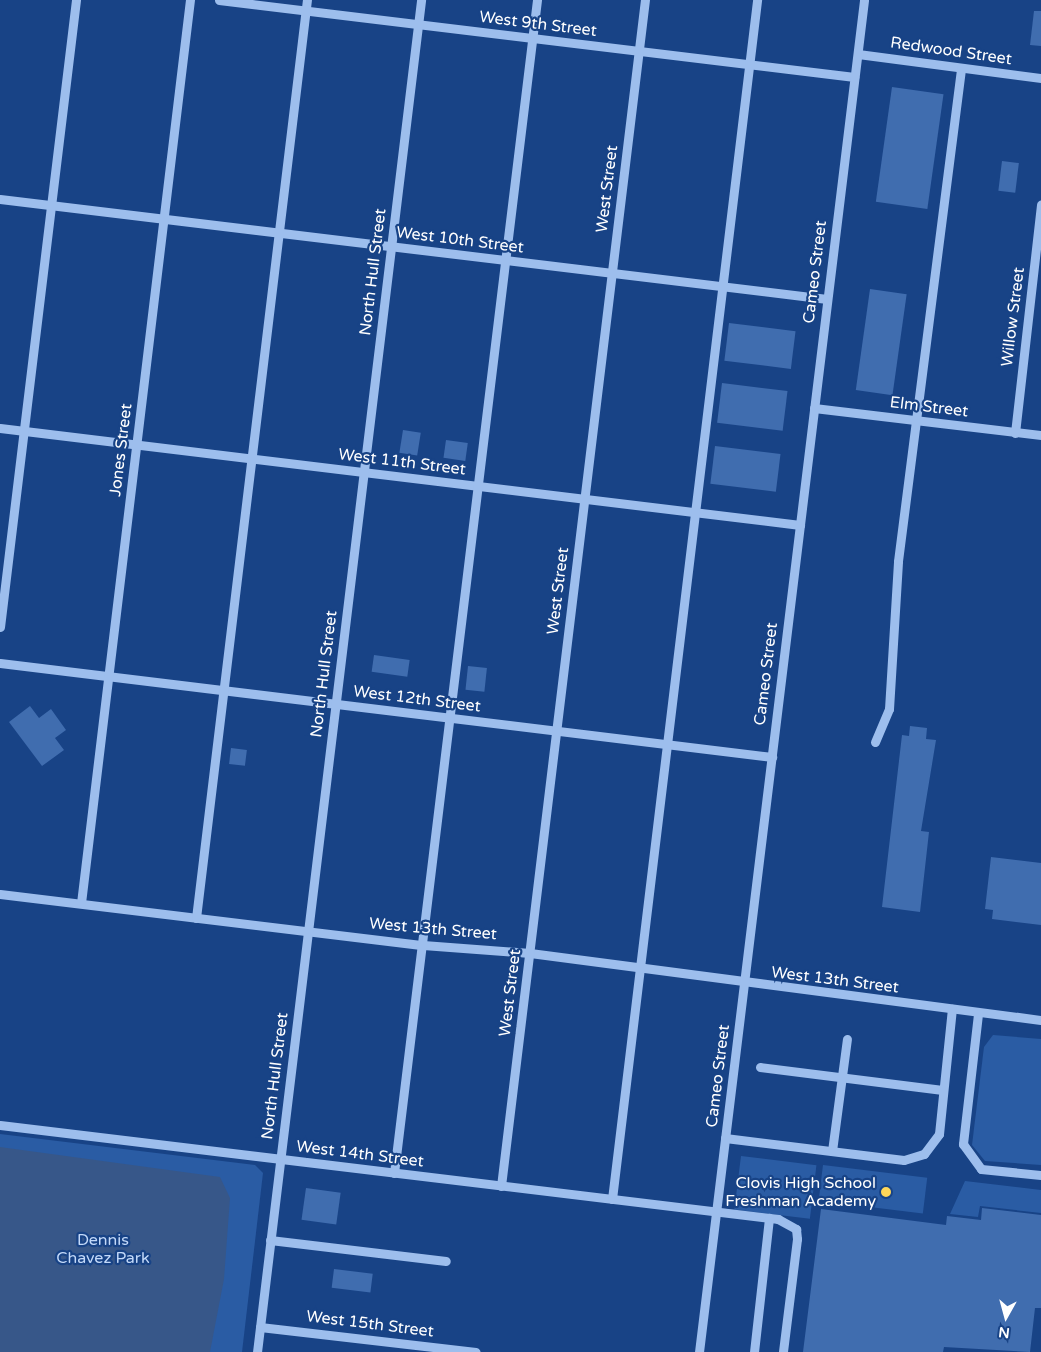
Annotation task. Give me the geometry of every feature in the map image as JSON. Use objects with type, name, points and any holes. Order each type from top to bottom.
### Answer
[{"type":"street","points":[[0,627],[76,0]]},
{"type":"street","name":"Jones Street","points":[[81,904],[190,0]]},
{"type":"street","name":"West 9th Street","points":[[219,0],[854,77]]},
{"type":"street","points":[[196,918],[307,0]]},
{"type":"street","name":"North Hull Street","points":[[257,1352],[421,0]]},
{"type":"street","points":[[394,1173],[537,0]]},
{"type":"street","name":"West Street","points":[[501,1186],[645,0]]},
{"type":"street","points":[[612,1199],[757,0]]},
{"type":"street","name":"Cameo Street","points":[[699,1352],[864,0]]},
{"type":"street","name":"Redwood Street","points":[[858,54],[1041,78]]},
{"type":"street","points":[[875,742],[889,709],[898,561],[961,68]]},
{"type":"street","name":"West 10th Street","points":[[0,199],[827,299]]},
{"type":"street","name":"Willow Street","points":[[1015,433],[1041,204]]},
{"type":"street","name":"Elm Street","points":[[814,408],[1041,435]]},
{"type":"street","name":"West 11th Street","points":[[0,428],[800,525]]},
{"type":"street","name":"West 12th Street","points":[[0,663],[772,757]]},
{"type":"street","name":"West 13th Street","points":[[0,894],[423,945],[530,953],[722,977],[744,984],[952,1009],[978,1014],[1041,1020]]},
{"type":"street","points":[[725,1138],[904,1160],[924,1154],[939,1134],[952,1009]]},
{"type":"street","points":[[978,1014],[963,1144],[981,1169],[1041,1175]]},
{"type":"street","points":[[832,1151],[847,1039]]},
{"type":"street","points":[[760,1067],[943,1090]]},
{"type":"street","name":"West 14th Street","points":[[0,1125],[769,1218],[788,1222],[797,1235],[784,1352]]},
{"type":"street","points":[[754,1352],[769,1218]]},
{"type":"street","points":[[270,1240],[446,1261]]},
{"type":"street","name":"West 15th Street","points":[[260,1327],[476,1352]]},
{"type":"green space","points":[[993,1035],[1041,1039],[1041,1165],[985,1161],[972,1145],[984,1047]]},
{"type":"green space","name":"Dennis Chavez Park","points":[[0,1134],[255,1165],[263,1173],[242,1352],[0,1352]]},
{"type":"green space","points":[[741,1156],[816,1165],[810,1219],[734,1210]]},
{"type":"green space","points":[[823,1165],[927,1178],[923,1214],[819,1201]]},
{"type":"green space","points":[[965,1181],[1041,1190],[1041,1213],[980,1206],[978,1217],[950,1214]]},
{"type":"shaded area","name":"Dennis Chavez Park","points":[[0,1147],[220,1177],[230,1198],[224,1279],[210,1352],[0,1352]]},
{"type":"building","points":[[1034,11],[1041,11],[1041,46],[1030,45]]},
{"type":"building","points":[[892,87],[943,94],[927,209],[876,202]]},
{"type":"building","points":[[1002,161],[1019,163],[1015,193],[998,191]]},
{"type":"building","points":[[870,289],[907,294],[892,395],[856,390]]},
{"type":"building","points":[[729,323],[796,331],[791,369],[724,361]]},
{"type":"building","points":[[722,383],[788,391],[783,431],[717,423]]},
{"type":"building","points":[[403,430],[421,433],[417,456],[399,453]]},
{"type":"building","points":[[446,440],[468,443],[465,461],[443,458]]},
{"type":"building","points":[[715,446],[781,454],[776,492],[710,484]]},
{"type":"building","points":[[374,655],[410,660],[407,677],[372,672]]},
{"type":"building","points":[[468,666],[487,668],[484,692],[465,690]]},
{"type":"building","points":[[30,706],[39,718],[51,709],[66,730],[55,738],[64,750],[42,766],[9,722]]},
{"type":"building","points":[[910,726],[927,728],[926,739],[936,740],[921,831],[929,832],[920,912],[882,907],[902,735],[909,736]]},
{"type":"building","points":[[231,748],[247,750],[245,766],[229,764]]},
{"type":"building","points":[[991,857],[1041,863],[1041,925],[992,919],[993,910],[985,909]]},
{"type":"building","points":[[306,1188],[341,1193],[336,1225],[302,1220]]},
{"type":"building","points":[[982,1208],[1041,1215],[1041,1308],[1035,1308],[1030,1352],[944,1347],[943,1352],[803,1352],[821,1209],[946,1225],[947,1216],[981,1220]]},
{"type":"building","points":[[334,1269],[373,1274],[370,1293],[332,1288]]},
{"type":"place","name":"Clovis High School Freshman Academy","points":[[886,1192]]}]
